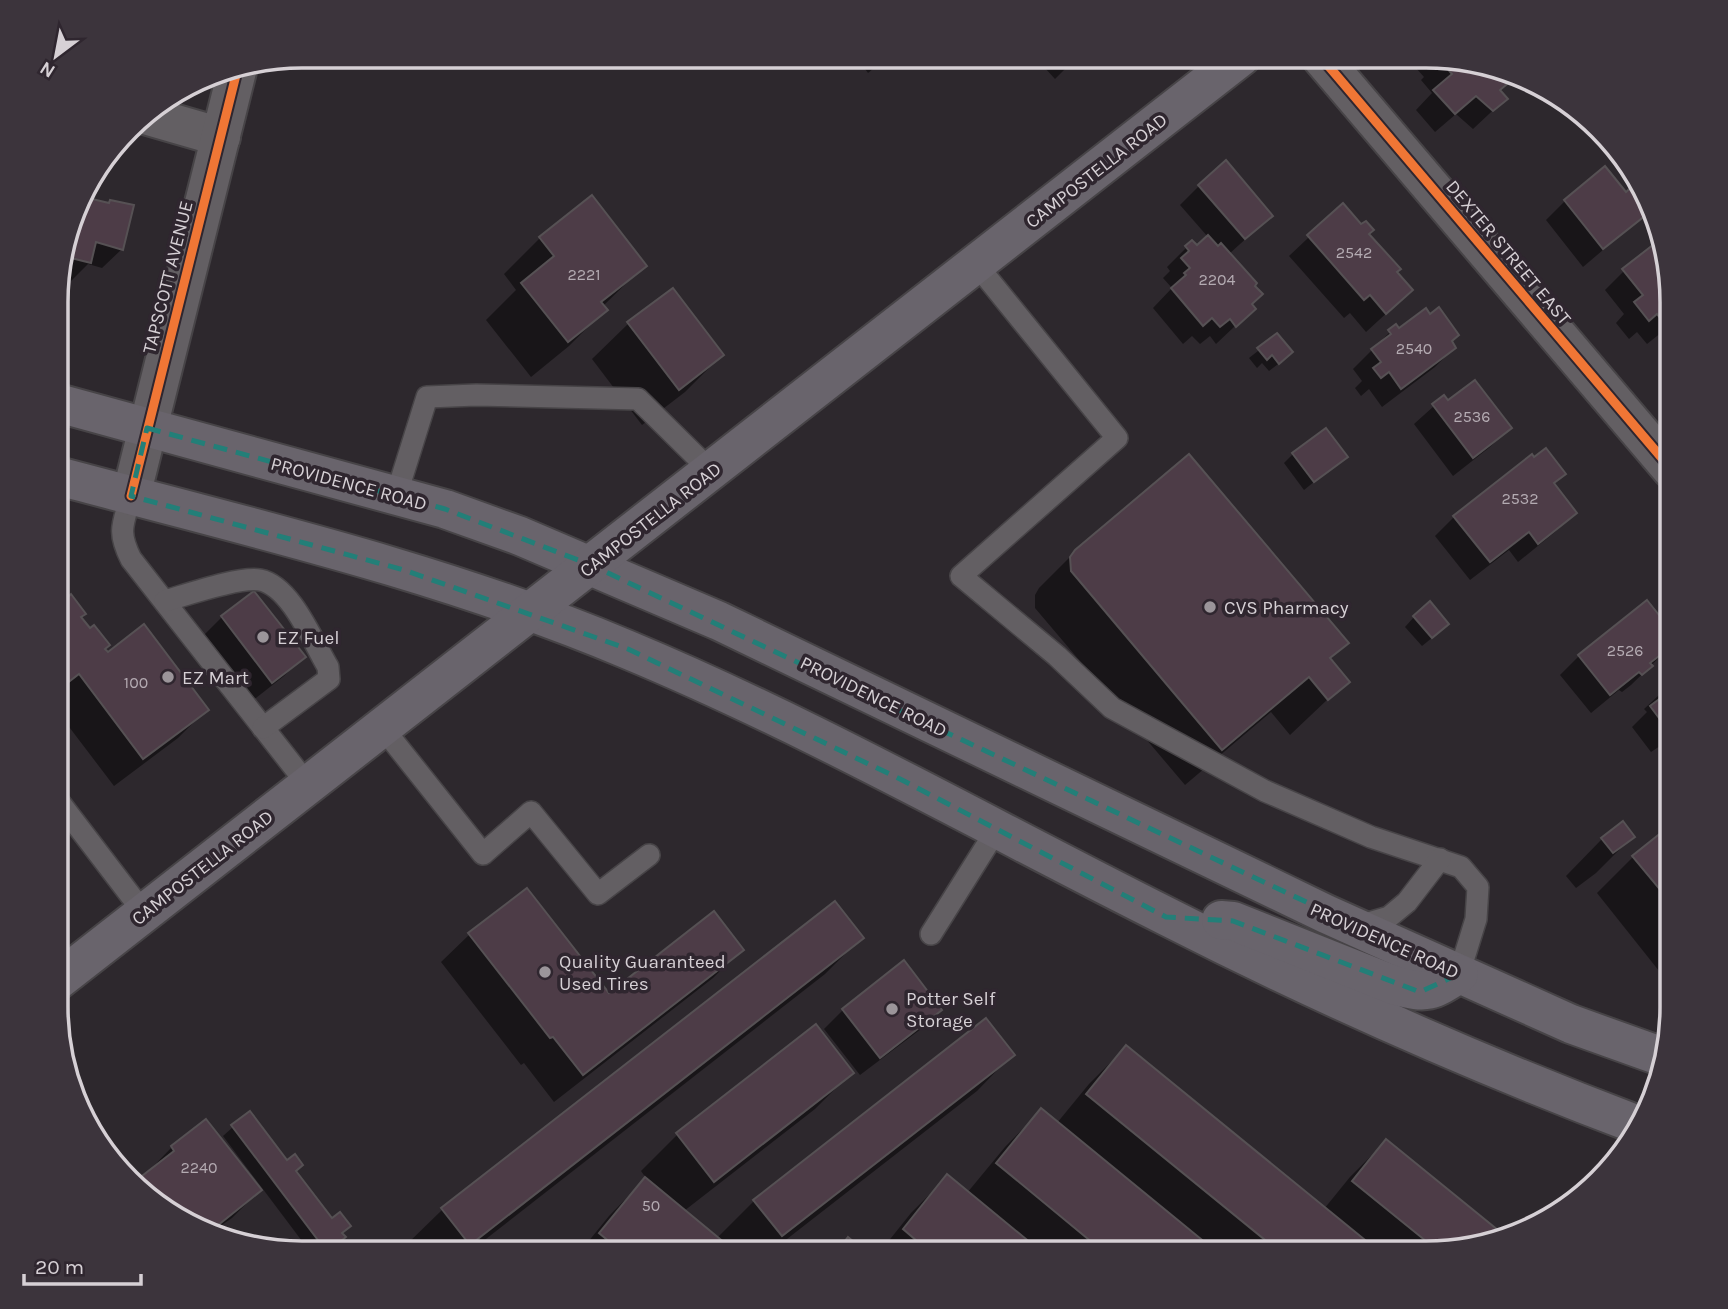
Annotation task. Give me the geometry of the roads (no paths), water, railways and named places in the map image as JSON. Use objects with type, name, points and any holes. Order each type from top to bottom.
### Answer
[{"type":"main road","name":"CAMPOSTELLA ROAD","points":[[69,972],[1225,69]]},
{"type":"main road","name":"PROVIDENCE ROAD","points":[[68,406],[445,509],[591,565],[719,621],[1355,927],[1571,1024],[1654,1054]]},
{"type":"main road","points":[[68,479],[404,570],[530,611],[707,684],[1166,917],[1446,1049],[1556,1095],[1629,1122]]},
{"type":"main road","points":[[1166,917],[1233,921],[1396,986],[1420,992],[1435,989],[1459,974]]},
{"type":"street","name":"DEXTER STREET EAST","points":[[1330,69],[1660,456]]},
{"type":"street","name":"TAPSCOTT AVENUE","points":[[131,496],[235,79]]},
{"type":"street","points":[[159,118],[221,137]]},
{"type":"lane","points":[[976,264],[1117,438],[961,576],[1057,656],[1112,708],[1265,791],[1371,837],[1461,867],[1478,887],[1476,919],[1459,974]]},
{"type":"lane","points":[[396,496],[427,397],[476,395],[638,398],[711,471]]},
{"type":"lane","points":[[131,496],[121,540],[131,559],[308,785]]},
{"type":"lane","points":[[165,601],[241,580],[258,579],[274,585],[290,601],[328,667],[329,679],[263,728]]},
{"type":"lane","points":[[382,727],[483,854],[531,812],[598,894],[649,855]]},
{"type":"lane","points":[[69,814],[144,913]]},
{"type":"lane","points":[[931,934],[997,829]]},
{"type":"lane","points":[[1355,927],[1390,917],[1407,902],[1440,859]]},
{"type":"place","name":"CVS Pharmacy","points":[[1210,607]]},
{"type":"place","name":"EZ Fuel","points":[[263,637]]},
{"type":"place","name":"EZ Mart","points":[[168,677]]},
{"type":"place","name":"Quality Guaranteed Used Tires","points":[[545,972]]},
{"type":"place","name":"Potter Self Storage","points":[[892,1009]]}]
